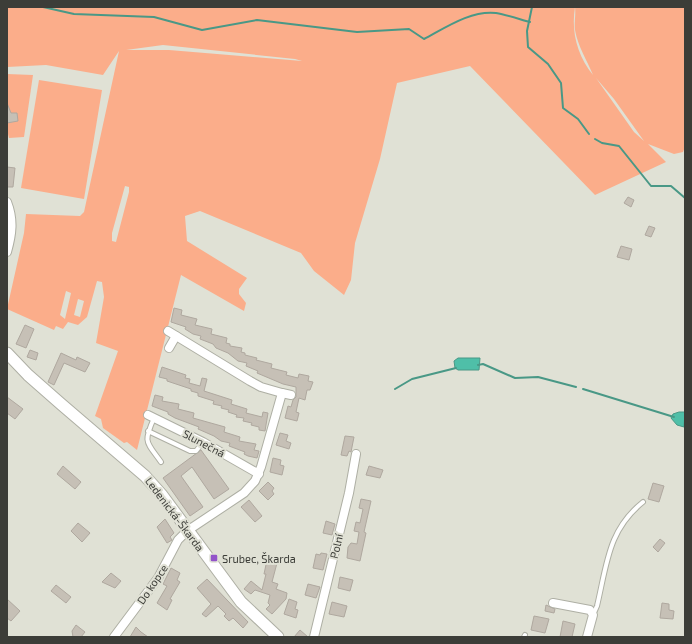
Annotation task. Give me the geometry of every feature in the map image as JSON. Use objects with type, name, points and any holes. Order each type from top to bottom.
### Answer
[{"type":"main road","name":"Ledenická-Škarda","points":[[7,353],[28,375],[61,404],[136,466],[162,495],[187,531],[241,602],[278,637]]},
{"type":"street","points":[[7,202],[12,216],[13,232],[7,252]]},
{"type":"street","points":[[168,331],[255,384],[291,395]]},
{"type":"street","points":[[169,348],[176,336]]},
{"type":"street","points":[[187,531],[244,492],[255,481],[259,474],[282,393]]},
{"type":"street","name":"Slunečná","points":[[151,416],[203,442],[259,474]]},
{"type":"street","name":"Polní","points":[[314,637],[349,493],[356,454]]},
{"type":"street","name":"Do kopce","points":[[114,637],[158,578],[178,540],[187,531]]},
{"type":"street","points":[[553,603],[590,610],[593,615],[587,637]]},
{"type":"lane","points":[[151,416],[147,443],[161,462]]},
{"type":"lane","points":[[148,431],[190,451],[198,449],[203,442]]},
{"type":"lane","points":[[593,615],[597,606],[612,544],[620,525],[632,511],[643,502]]},
{"type":"shaded area","points":[[7,7],[575,7],[685,7],[685,147],[683,152],[674,154],[648,144],[666,162],[595,195],[470,66],[397,83],[380,159],[355,243],[351,280],[344,295],[314,271],[301,253],[200,211],[185,216],[187,241],[247,278],[239,289],[239,294],[246,303],[244,311],[181,275],[137,450],[127,442],[124,443],[103,428],[101,419],[95,416],[118,351],[96,343],[104,297],[102,282],[97,281],[87,317],[78,325],[68,322],[63,329],[56,326],[54,330],[7,309],[24,233],[26,214],[80,216],[84,212],[119,51],[103,75],[46,65],[7,67]],"holes":[[[575,7],[576,36],[593,75],[587,67],[576,43],[574,25]],[[163,45],[302,61],[169,50],[126,50]],[[596,78],[614,99],[644,141],[634,132]],[[125,186],[129,187],[116,242],[112,241],[112,233]],[[66,291],[71,293],[65,319],[60,315]],[[78,299],[84,301],[80,317],[74,315]]]},
{"type":"shaded area","points":[[7,74],[33,75],[24,137],[9,138],[7,130]]},
{"type":"shaded area","points":[[39,80],[102,90],[84,199],[21,188]]},
{"type":"water","points":[[458,358],[480,358],[479,370],[458,370],[455,368],[454,361]]},
{"type":"water","points":[[685,412],[684,427],[677,425],[671,418],[673,414]]},
{"type":"building","points":[[7,103],[11,113],[17,113],[18,121],[7,123]]},
{"type":"building","points":[[7,167],[15,168],[13,187],[7,187]]},
{"type":"building","points":[[628,197],[634,200],[631,207],[624,203]]},
{"type":"building","points":[[649,226],[655,228],[651,237],[645,235]]},
{"type":"building","points":[[621,246],[632,249],[629,260],[617,257]]},
{"type":"building","points":[[174,308],[182,310],[181,315],[197,319],[195,325],[212,329],[211,334],[227,338],[226,343],[230,344],[230,346],[242,348],[241,352],[245,353],[245,355],[257,358],[256,360],[272,364],[271,368],[287,372],[286,375],[298,378],[299,374],[309,376],[308,381],[313,382],[310,390],[307,390],[305,400],[299,398],[296,412],[299,413],[297,421],[285,418],[288,406],[291,407],[293,400],[296,397],[296,387],[283,384],[257,373],[258,371],[246,366],[247,363],[238,361],[228,353],[216,348],[213,344],[200,339],[201,336],[193,334],[185,329],[186,327],[171,322]]},
{"type":"building","points":[[25,325],[34,329],[26,348],[16,344]]},
{"type":"building","points":[[30,350],[38,353],[36,360],[27,357]]},
{"type":"building","points":[[61,353],[76,360],[77,357],[90,363],[85,372],[64,363],[54,385],[48,382]]},
{"type":"building","points":[[162,367],[186,375],[185,378],[190,379],[189,383],[200,386],[202,378],[207,379],[204,391],[232,400],[231,404],[247,409],[246,413],[262,417],[263,412],[268,413],[265,431],[259,430],[259,427],[251,425],[252,423],[243,421],[244,418],[236,417],[237,415],[228,412],[229,410],[221,408],[222,406],[213,404],[214,401],[198,396],[198,393],[191,391],[191,389],[159,377]]},
{"type":"building","points":[[155,395],[163,397],[162,401],[179,404],[178,409],[194,413],[193,418],[225,427],[224,432],[240,437],[239,441],[256,444],[254,450],[259,451],[257,458],[248,456],[244,454],[245,452],[229,446],[230,443],[221,441],[198,429],[199,427],[175,418],[168,414],[168,412],[152,406]]},
{"type":"building","points":[[7,397],[23,409],[15,419],[7,413]]},
{"type":"building","points":[[280,433],[288,435],[286,441],[291,443],[289,449],[276,445]]},
{"type":"building","points":[[345,436],[354,437],[351,452],[349,451],[347,456],[341,455]]},
{"type":"building","points":[[201,450],[229,489],[214,499],[192,467],[181,476],[203,507],[190,516],[163,478]]},
{"type":"building","points":[[273,458],[281,460],[280,465],[284,466],[282,475],[270,472]]},
{"type":"building","points":[[63,466],[81,482],[75,489],[57,474]]},
{"type":"building","points":[[369,466],[383,470],[380,478],[366,475]]},
{"type":"building","points":[[268,482],[274,488],[272,491],[274,494],[268,500],[259,491]]},
{"type":"building","points":[[653,483],[664,486],[659,502],[648,499]]},
{"type":"building","points":[[361,499],[371,501],[364,532],[366,533],[360,561],[347,558],[348,547],[351,543],[357,544],[359,532],[354,531],[356,522],[360,523],[363,509],[359,508]]},
{"type":"building","points":[[249,500],[262,516],[255,522],[241,507]]},
{"type":"building","points":[[165,519],[174,533],[170,537],[172,540],[167,543],[157,527]]},
{"type":"building","points":[[326,521],[335,524],[332,535],[323,533]]},
{"type":"building","points":[[78,523],[90,533],[82,542],[71,531]]},
{"type":"building","points":[[660,539],[665,543],[658,552],[653,547]]},
{"type":"building","points":[[321,553],[327,554],[323,570],[313,568],[316,554],[320,555]]},
{"type":"building","points":[[267,560],[277,563],[272,582],[278,584],[276,589],[287,593],[286,599],[272,614],[266,609],[270,605],[268,603],[270,595],[255,590],[251,594],[244,589],[251,581],[262,590],[266,574],[264,574]]},
{"type":"building","points":[[171,568],[180,573],[177,580],[180,582],[170,599],[172,600],[167,610],[157,603],[167,586],[163,584]]},
{"type":"building","points":[[111,573],[121,581],[115,588],[102,582]]},
{"type":"building","points":[[340,577],[353,580],[350,591],[338,588]]},
{"type":"building","points":[[207,579],[248,622],[243,628],[233,618],[229,621],[224,616],[226,614],[218,606],[206,617],[202,614],[211,604],[197,588]]},
{"type":"building","points":[[308,584],[320,587],[316,598],[305,595]]},
{"type":"building","points":[[56,585],[71,597],[66,603],[51,591]]},
{"type":"building","points":[[7,599],[20,611],[11,621],[7,618]]},
{"type":"building","points":[[289,599],[297,602],[295,609],[298,610],[296,618],[284,614]]},
{"type":"building","points":[[332,602],[347,606],[344,617],[329,614]]},
{"type":"building","points":[[662,603],[669,604],[669,610],[674,611],[673,619],[660,618]]},
{"type":"building","points":[[546,605],[555,609],[554,613],[545,611]]},
{"type":"building","points":[[534,616],[549,619],[545,633],[531,630]]},
{"type":"building","points":[[563,621],[575,624],[572,637],[560,637]]},
{"type":"building","points":[[76,625],[85,632],[81,637],[73,637],[72,631]]},
{"type":"building","points":[[136,627],[141,632],[148,637],[130,637]]},
{"type":"building","points":[[300,630],[308,637],[294,637]]},
{"type":"waterway","points":[[43,7],[74,14],[154,17],[202,30],[257,20],[357,32],[409,29],[424,39],[449,25],[477,14],[496,13],[530,22]]},
{"type":"waterway","points":[[532,7],[527,31],[528,47],[548,64],[561,83],[563,108],[578,119],[589,134]]},
{"type":"waterway","points":[[595,139],[602,143],[619,146],[651,186],[671,186],[685,198]]},
{"type":"waterway","points":[[478,365],[483,364],[515,378],[538,377],[576,387]]},
{"type":"waterway","points":[[395,389],[412,379],[456,368]]},
{"type":"waterway","points":[[583,389],[674,417]]},
{"type":"place","name":"Srubec, Škarda","points":[[214,558]]}]
